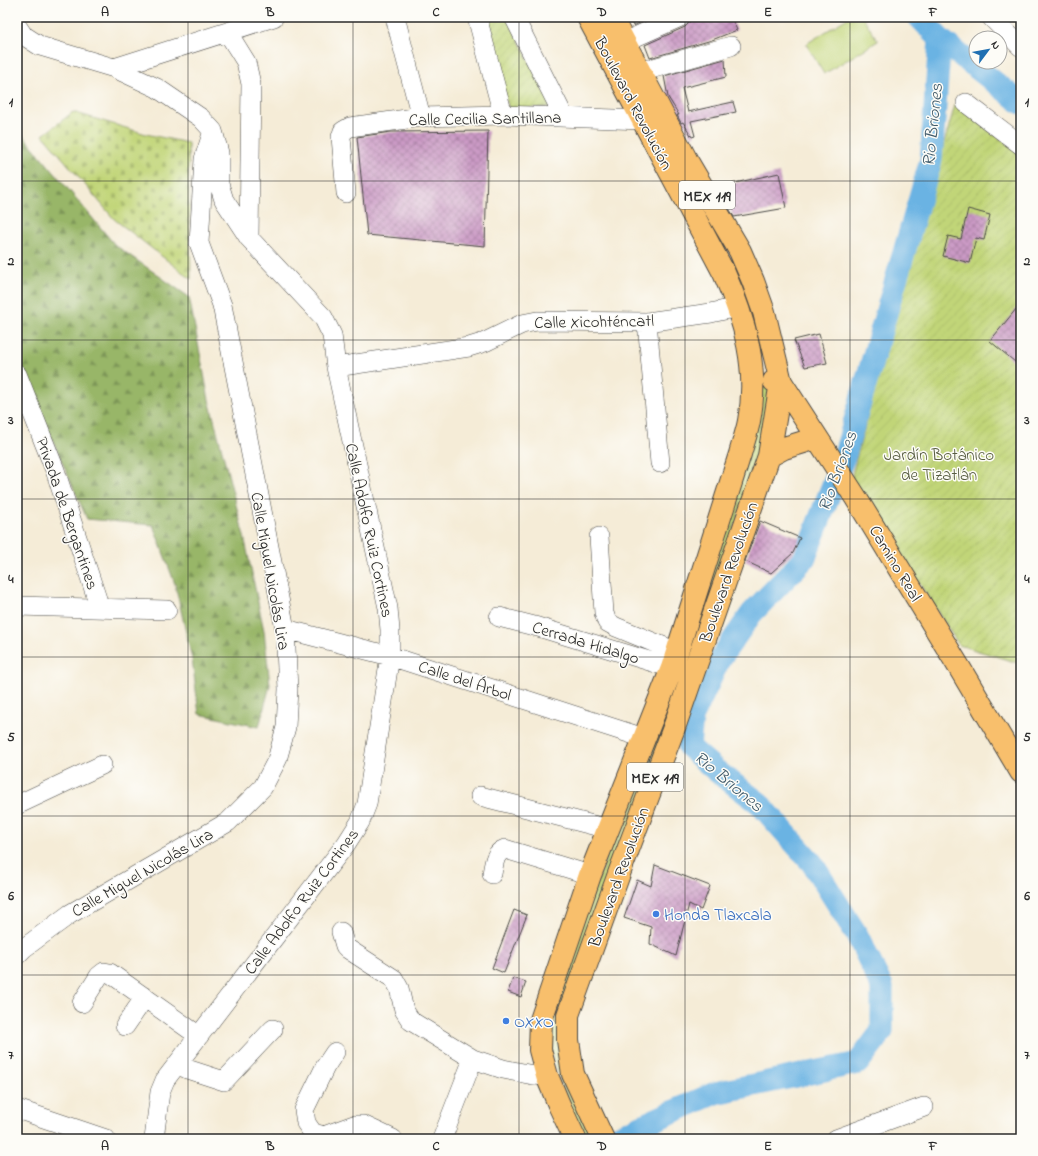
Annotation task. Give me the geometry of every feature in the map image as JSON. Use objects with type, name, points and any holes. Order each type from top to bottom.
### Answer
[{"type":"main road","name":"Boulevard Revolución","points":[[575,1139],[547,1076],[540,1050],[541,1020],[590,875],[674,660],[749,421],[753,377],[750,349],[738,307],[724,273],[588,17]]},
{"type":"main road","name":"Boulevard Revolución","points":[[603,1139],[573,1074],[568,1040],[568,1015],[675,725],[769,456],[781,382],[764,312],[740,251],[687,161],[611,17]]},
{"type":"main road","points":[[753,377],[781,382]]},
{"type":"main road","name":"Camino Real","points":[[781,382],[853,493],[1021,772]]},
{"type":"main road","points":[[769,456],[784,448],[817,438]]},
{"type":"street","points":[[114,68],[234,26],[274,17]]},
{"type":"street","points":[[395,17],[420,116]]},
{"type":"street","points":[[477,17],[504,115]]},
{"type":"street","points":[[514,17],[564,117]]},
{"type":"street","points":[[624,42],[680,17]]},
{"type":"street","points":[[996,22],[1021,33]]},
{"type":"street","points":[[996,22],[1021,47]]},
{"type":"street","points":[[234,26],[246,62],[251,84],[249,238]]},
{"type":"street","name":"Calle Adolfo Ruiz Cortines","points":[[20,30],[40,46],[114,68],[156,88],[201,118],[213,131],[220,153],[219,184],[224,200],[249,238],[323,317],[332,335],[336,367],[388,608],[390,656],[366,804],[360,822],[346,844],[165,1080],[160,1092],[154,1139]]},
{"type":"street","points":[[640,72],[731,46]]},
{"type":"street","points":[[966,103],[1021,145]]},
{"type":"street","name":"Calle Cecilia Santillana","points":[[346,193],[341,136],[343,131],[350,127],[420,116],[504,115],[643,120]]},
{"type":"street","name":"Calle Miguel Nicolás Lira","points":[[17,955],[24,948],[70,914],[228,822],[263,787],[277,760],[286,727],[288,689],[285,629],[222,305],[199,243],[204,159],[213,131]]},
{"type":"street","name":"Calle Xicohténcatl","points":[[336,367],[469,347],[485,342],[522,324],[537,321],[648,322],[712,313],[738,307]]},
{"type":"street","points":[[648,322],[660,463]]},
{"type":"street","name":"Privada de Bergantines","points":[[17,374],[55,470],[100,608]]},
{"type":"street","name":"Cerrada Hidalgo","points":[[599,537],[604,613],[607,622],[674,660]]},
{"type":"street","name":"Privada de Bergantines","points":[[17,606],[167,610]]},
{"type":"street","name":"Cerrada Hidalgo","points":[[499,617],[674,660]]},
{"type":"street","name":"Calle del Árbol","points":[[285,629],[390,656],[644,738]]},
{"type":"street","points":[[17,805],[102,765]]},
{"type":"street","points":[[480,796],[608,829]]},
{"type":"street","points":[[492,874],[496,855],[499,851],[505,849],[590,875]]},
{"type":"street","points":[[341,932],[345,946],[348,949],[394,979],[399,988],[404,1010],[411,1021],[473,1058],[503,1069],[533,1075],[547,1076]]},
{"type":"street","points":[[82,1003],[100,976],[104,972],[110,973],[199,1036]]},
{"type":"street","points":[[125,1026],[145,997]]},
{"type":"street","points":[[179,1062],[187,1069],[224,1081],[273,1029]]},
{"type":"street","points":[[335,1052],[325,1067],[304,1110],[306,1123],[313,1133],[324,1136],[354,1125],[363,1125],[393,1139]]},
{"type":"street","points":[[442,1139],[473,1058]]},
{"type":"street","points":[[836,1139],[924,1107]]},
{"type":"street","points":[[17,1109],[106,1139]]},
{"type":"green space","points":[[481,17],[507,17],[552,107],[509,109]]},
{"type":"green space","points":[[849,17],[863,17],[878,41],[824,74],[806,44]]},
{"type":"green space","name":"Jardín Botánico de Tizatlán","points":[[955,105],[1021,154],[1021,664],[959,645],[863,496],[850,482],[893,321]]},
{"type":"green space","points":[[73,112],[146,134],[188,143],[191,279],[114,219],[43,135]]},
{"type":"green space","points":[[17,128],[115,245],[189,297],[209,400],[244,536],[264,631],[270,685],[259,727],[199,714],[192,659],[175,584],[153,525],[87,519],[17,359]]},
{"type":"green space","points":[[757,383],[773,387],[765,426],[755,462],[695,650],[681,647]]},
{"type":"green space","points":[[673,675],[685,681],[562,1015],[593,1139],[580,1139],[548,1044],[549,1014]]},
{"type":"building","points":[[629,17],[653,17],[633,26]]},
{"type":"building","points":[[691,17],[731,17],[737,30],[712,40],[650,58],[645,45],[685,27],[689,23]]},
{"type":"building","points":[[725,59],[726,77],[682,88],[688,112],[733,102],[736,112],[691,121],[695,136],[692,137],[683,122],[681,123],[677,115],[679,115],[668,97],[664,76]]},
{"type":"building","points":[[488,131],[485,246],[367,235],[357,137],[391,132]]},
{"type":"building","points":[[779,173],[786,208],[734,217],[717,187]]},
{"type":"building","points":[[968,209],[990,215],[984,240],[976,238],[970,263],[943,256],[948,236],[961,239]]},
{"type":"building","points":[[1021,303],[1021,367],[990,341]]},
{"type":"building","points":[[819,334],[827,363],[805,367],[794,340]]},
{"type":"building","points":[[760,521],[800,538],[793,553],[771,573],[745,561]]},
{"type":"building","name":"Honda Tlaxcala","points":[[655,865],[710,886],[701,910],[689,904],[676,956],[650,944],[651,927],[624,918],[637,880],[651,886]]},
{"type":"building","points":[[514,910],[527,915],[504,973],[492,968]]},
{"type":"building","points":[[513,978],[526,982],[521,997],[508,992]]},
{"type":"waterway","points":[[919,17],[940,39],[1021,103]]},
{"type":"waterway","name":"Rio Briones","points":[[612,1139],[715,1093],[858,1063],[882,1031],[882,987],[857,935],[812,863],[759,803],[719,773],[689,747],[692,718],[719,660],[752,613],[804,559],[845,454],[931,160],[940,39]]},
{"type":"place","name":"Honda Tlaxcala","points":[[656,914]]},
{"type":"place","name":"OXXO","points":[[506,1021]]}]
